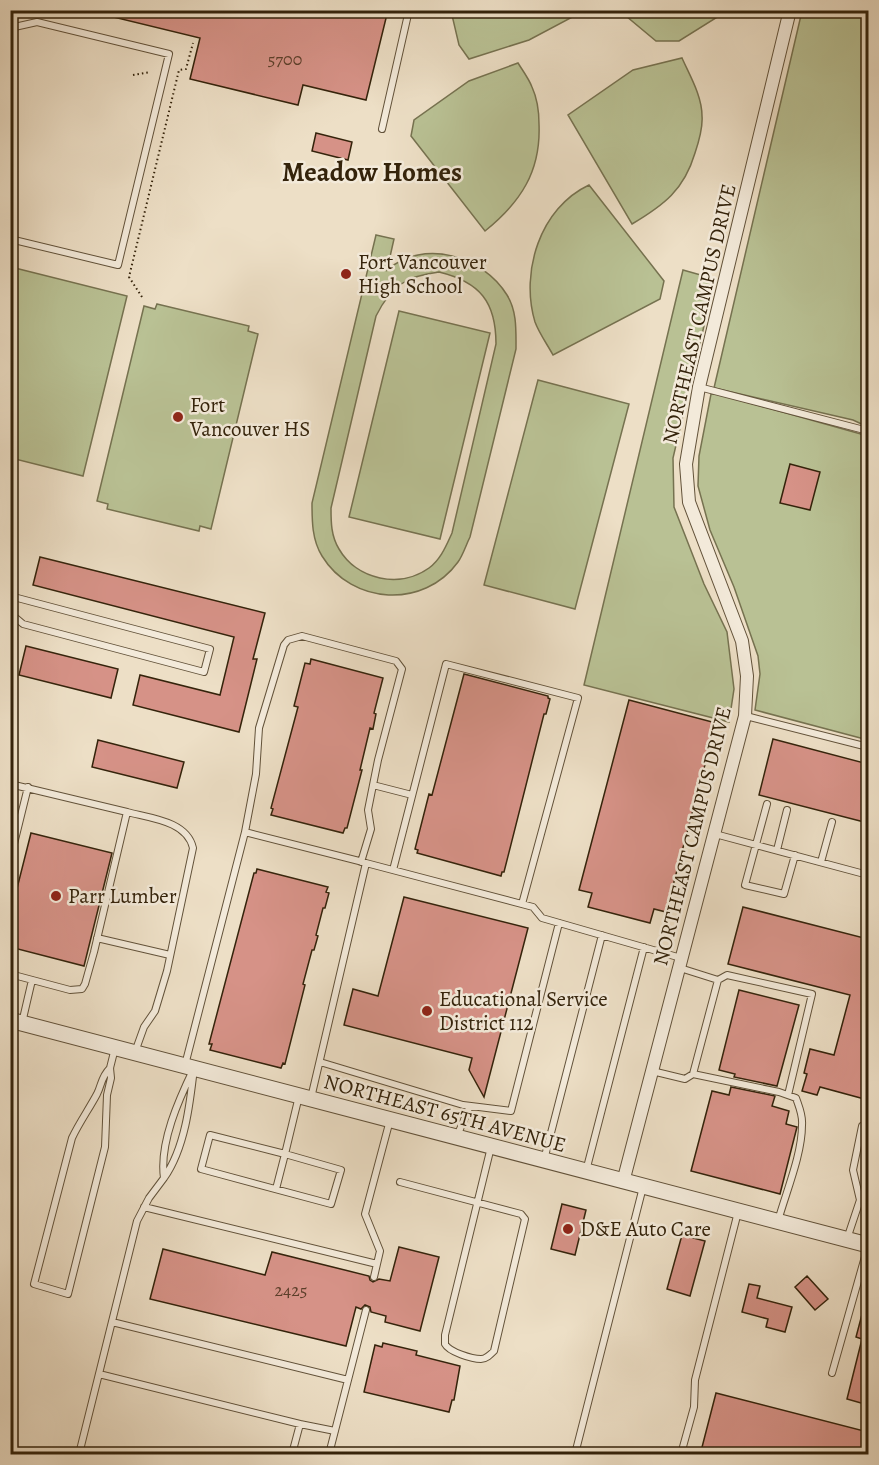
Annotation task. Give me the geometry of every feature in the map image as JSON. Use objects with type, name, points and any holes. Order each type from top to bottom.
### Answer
[{"type":"street","name":"NORTHEAST CAMPUS DRIVE","points":[[623,1182],[745,716],[747,676],[742,641],[689,502],[686,464],[699,387],[790,10]]},
{"type":"street","name":"NORTHEAST 65TH AVENUE","points":[[16,1021],[868,1246]]},
{"type":"lane","points":[[10,13],[18,14],[26,10]]},
{"type":"lane","points":[[382,129],[409,10]]},
{"type":"lane","points":[[10,28],[37,22],[169,54],[118,265],[10,239]]},
{"type":"lane","points":[[699,387],[868,431]]},
{"type":"lane","points":[[10,597],[210,649],[204,672],[23,624],[10,613]]},
{"type":"lane","points":[[165,1178],[162,1163],[178,1099],[190,1066],[245,832],[256,774],[259,728],[284,645],[288,640],[302,636],[396,661],[402,669],[373,785],[368,810],[371,829],[320,1062],[285,1154],[276,1189]]},
{"type":"lane","points":[[393,870],[446,664],[578,698],[522,904]]},
{"type":"lane","points":[[745,716],[868,747]]},
{"type":"lane","points":[[10,784],[174,825],[191,839],[193,848],[190,865],[170,955],[155,1011],[144,1027],[135,1052]]},
{"type":"lane","points":[[373,785],[412,795]]},
{"type":"lane","points":[[10,860],[28,787]]},
{"type":"lane","points":[[766,804],[745,885],[784,894],[795,855]]},
{"type":"lane","points":[[777,850],[787,810]]},
{"type":"lane","points":[[10,974],[70,990],[78,990],[85,984],[127,812]]},
{"type":"lane","points":[[821,862],[832,822]]},
{"type":"lane","points":[[245,832],[533,907],[542,918],[644,947],[718,980]]},
{"type":"lane","points":[[714,834],[868,875]]},
{"type":"lane","points":[[320,1062],[470,1106],[512,1111],[559,923]]},
{"type":"lane","points":[[544,1161],[602,935]]},
{"type":"lane","points":[[98,938],[170,955]]},
{"type":"lane","points":[[586,1172],[644,947]]},
{"type":"lane","points":[[693,1074],[718,980],[727,975],[812,994],[788,1095]]},
{"type":"lane","points":[[16,1021],[32,980]]},
{"type":"lane","points":[[110,1068],[103,1075],[98,1093],[81,1118],[72,1138],[34,1284],[68,1294],[105,1147],[107,1095],[115,1047]]},
{"type":"lane","points":[[79,1455],[137,1221],[174,1164],[190,1102],[190,1066]]},
{"type":"lane","points":[[652,1071],[685,1078],[693,1074],[796,1098],[802,1113],[802,1126],[798,1149],[777,1222]]},
{"type":"lane","points":[[456,1137],[470,1106]]},
{"type":"lane","points":[[374,1277],[380,1251],[365,1214],[390,1120]]},
{"type":"lane","points":[[860,1200],[853,1170],[862,1126]]},
{"type":"lane","points":[[210,1135],[285,1154],[341,1170],[331,1204],[201,1169],[210,1135]]},
{"type":"lane","points":[[400,1182],[477,1203],[521,1214],[525,1219],[494,1351],[482,1359],[451,1351],[445,1344],[445,1335],[477,1203],[491,1147]]},
{"type":"lane","points":[[575,1455],[643,1187]]},
{"type":"lane","points":[[847,1240],[860,1200],[868,1191]]},
{"type":"lane","points":[[144,1207],[377,1264]]},
{"type":"lane","points":[[681,1455],[694,1407],[695,1380],[738,1212]]},
{"type":"lane","points":[[832,1373],[868,1246]]},
{"type":"lane","points":[[329,1455],[366,1310]]},
{"type":"lane","points":[[112,1322],[348,1380]]},
{"type":"lane","points":[[99,1374],[335,1431]]},
{"type":"lane","points":[[292,1455],[300,1424]]},
{"type":"path","points":[[142,297],[129,276],[178,68],[186,69],[193,43]]},
{"type":"path","points":[[133,75],[150,72]]},
{"type":"green space","points":[[451,10],[581,11],[529,40],[469,59],[459,45]]},
{"type":"green space","points":[[620,11],[727,11],[679,41],[656,41]]},
{"type":"green space","points":[[802,11],[868,11],[868,427],[853,420],[714,388]]},
{"type":"green space","points":[[682,58],[700,101],[702,125],[698,144],[679,187],[663,203],[632,224],[568,115],[633,70]]},
{"type":"green space","points":[[518,63],[531,84],[535,96],[539,119],[539,141],[532,171],[526,184],[509,209],[485,231],[411,136],[414,120],[469,81]]},
{"type":"green space","points":[[589,185],[664,281],[660,299],[553,355],[535,322],[530,283],[533,263],[546,225],[572,195]]},
{"type":"green space","points":[[376,235],[394,239],[387,270],[402,260],[418,255],[435,254],[452,256],[483,270],[496,281],[507,295],[513,308],[516,349],[470,537],[458,562],[444,577],[427,588],[408,594],[388,595],[369,592],[351,584],[335,572],[322,556],[314,537],[312,503]],"holes":[[[439,272],[453,276],[475,288],[489,305],[493,316],[496,344],[452,533],[440,556],[429,568],[405,578],[380,578],[368,574],[347,560],[334,539],[331,513],[376,316],[388,297],[401,284],[417,276]]]},
{"type":"green space","points":[[11,267],[127,296],[83,476],[11,458]]},
{"type":"green space","points":[[683,270],[715,279],[673,458],[674,507],[704,584],[727,632],[734,689],[729,722],[584,685]]},
{"type":"green space","name":"Fort Vancouver HS","points":[[157,304],[249,326],[248,331],[258,334],[211,529],[200,526],[199,531],[107,509],[108,504],[97,501],[144,306],[155,309]]},
{"type":"green space","points":[[399,311],[490,333],[440,539],[349,517]]},
{"type":"green space","points":[[538,380],[629,404],[575,609],[484,585]]},
{"type":"green space","points":[[711,394],[718,394],[868,436],[868,740],[755,710],[760,674],[758,656],[734,587],[710,530],[698,486],[699,456]]},
{"type":"building","points":[[102,10],[388,10],[366,100],[303,85],[298,105],[190,79],[200,38],[101,14]]},
{"type":"building","points":[[316,133],[352,142],[348,160],[312,151]]},
{"type":"building","points":[[790,464],[820,472],[810,510],[780,503]]},
{"type":"building","points":[[40,557],[265,613],[253,659],[257,659],[239,732],[133,705],[140,675],[220,695],[234,637],[33,585]]},
{"type":"building","points":[[26,646],[118,669],[111,698],[19,675]]},
{"type":"building","points":[[311,659],[383,678],[374,713],[376,714],[373,729],[370,728],[360,770],[362,770],[347,828],[343,833],[271,815],[298,707],[294,706],[305,663],[310,664]]},
{"type":"building","points":[[464,674],[548,696],[550,699],[546,714],[544,714],[504,872],[501,876],[417,853],[418,850],[415,849],[429,794],[432,795]]},
{"type":"building","points":[[629,700],[716,723],[666,912],[654,909],[650,923],[588,907],[592,893],[579,890]]},
{"type":"building","points":[[773,739],[868,764],[868,823],[759,795]]},
{"type":"building","points":[[98,740],[184,762],[177,788],[92,767]]},
{"type":"building","points":[[31,833],[112,853],[84,966],[10,947],[10,916]]},
{"type":"building","points":[[257,869],[328,887],[326,892],[329,893],[303,984],[305,985],[285,1064],[283,1063],[281,1068],[210,1050],[212,1044],[209,1044],[254,873]]},
{"type":"building","name":"Educational Service District 112","points":[[404,897],[528,928],[484,1097],[469,1070],[472,1058],[344,1025],[353,989],[378,996]]},
{"type":"building","points":[[743,907],[868,939],[868,1100],[820,1087],[817,1095],[802,1091],[810,1049],[834,1055],[850,995],[728,964]]},
{"type":"building","points":[[739,990],[799,1005],[777,1086],[734,1077],[735,1074],[719,1070]]},
{"type":"building","points":[[731,1087],[775,1096],[772,1106],[789,1111],[786,1124],[797,1127],[780,1194],[691,1171],[712,1091],[729,1095]]},
{"type":"building","name":"D&E Auto Care","points":[[562,1204],[586,1210],[575,1255],[551,1249]]},
{"type":"building","points":[[682,1235],[705,1241],[690,1296],[667,1289]]},
{"type":"building","points":[[399,1247],[439,1257],[420,1331],[385,1322],[386,1316],[371,1312],[370,1307],[365,1305],[361,1309],[356,1307],[346,1346],[150,1299],[163,1249],[265,1275],[272,1252],[369,1276],[373,1282],[379,1279],[390,1281]]},
{"type":"building","points":[[807,1276],[828,1299],[815,1310],[795,1287]]},
{"type":"building","points":[[749,1284],[760,1286],[757,1298],[792,1307],[785,1332],[766,1327],[768,1319],[742,1312]]},
{"type":"building","points":[[865,1303],[868,1303],[868,1405],[847,1399],[862,1339],[856,1337]]},
{"type":"building","points":[[383,1343],[417,1351],[416,1355],[460,1366],[454,1400],[452,1400],[449,1412],[364,1392],[375,1345],[382,1347]]},
{"type":"building","points":[[716,1393],[868,1432],[868,1455],[700,1455]]},
{"type":"place","name":"Fort Vancouver High School","points":[[346,274]]},
{"type":"place","name":"Fort Vancouver HS","points":[[178,417]]},
{"type":"place","name":"Parr Lumber","points":[[56,896]]},
{"type":"place","name":"Educational Service District 112","points":[[427,1011]]},
{"type":"place","name":"D&E Auto Care","points":[[568,1229]]},
{"type":"district","name":"Meadow Homes","points":[[372,172]]}]
